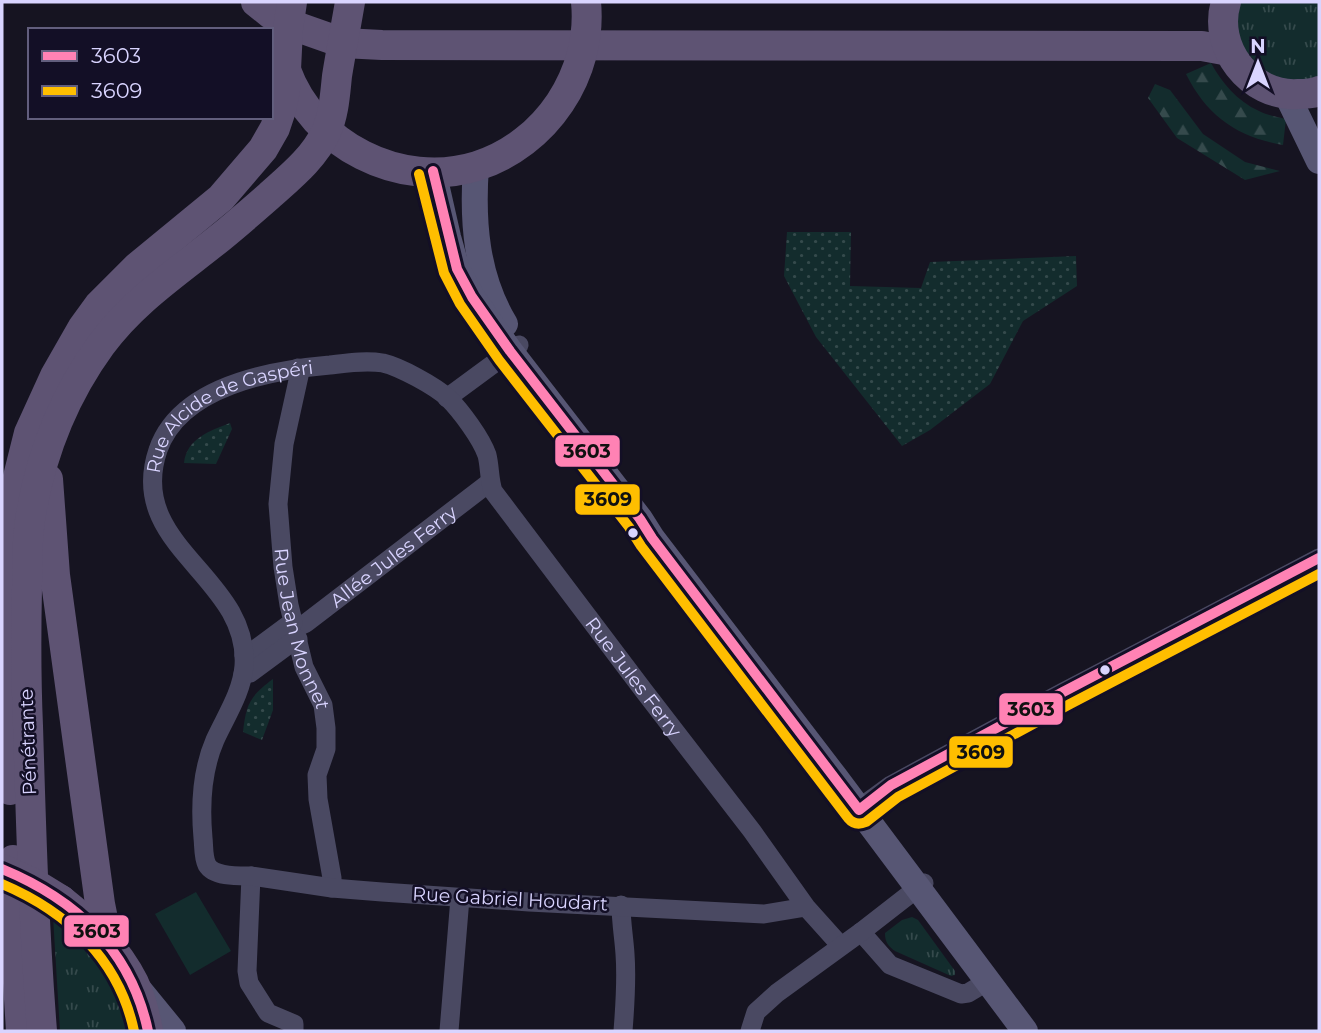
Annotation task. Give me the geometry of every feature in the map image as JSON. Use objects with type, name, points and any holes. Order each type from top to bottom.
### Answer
[{"type":"main road","points":[[256,2],[271,14],[286,9],[343,43],[382,45],[1202,46],[1229,51]]},
{"type":"main road","points":[[37,444],[60,415],[79,377],[102,343],[123,319],[172,274],[221,237],[288,180],[317,148],[327,130],[333,110],[350,2]]},
{"type":"main road","points":[[286,9],[276,22],[282,61],[298,96],[322,127],[353,150],[389,166],[408,170],[447,171],[476,166],[519,145],[548,119],[578,69],[586,31],[586,2]]},
{"type":"main road","points":[[1226,2],[1224,32],[1229,51],[1246,75],[1266,88],[1287,95],[1319,91]]},
{"type":"main road","points":[[108,944],[100,904],[37,444],[46,394],[83,327],[99,305],[137,267],[221,198],[263,149],[281,110],[287,66],[286,9]]},
{"type":"main road","points":[[1287,95],[1319,161]]},
{"type":"main road","points":[[476,166],[476,242],[484,277],[515,348]]},
{"type":"main road","points":[[433,171],[457,269],[471,297],[515,348],[660,548],[1035,1031]]},
{"type":"main road","points":[[2,461],[25,409],[66,358]]},
{"type":"main road","name":"Pénétrante","points":[[21,1031],[5,702],[5,601],[10,519],[16,485],[37,444]]},
{"type":"main road","name":"Pénétrante","points":[[37,444],[29,533],[25,657],[36,956],[42,1031]]},
{"type":"main road","points":[[2,869],[35,884],[84,918],[108,944],[134,984],[173,1031]]},
{"type":"main road","points":[[921,886],[1025,1031]]},
{"type":"main road","points":[[134,984],[148,1031]]},
{"type":"street","points":[[447,398],[515,348]]},
{"type":"street","name":"Rue Alcide de Gaspéri","points":[[243,664],[242,636],[236,618],[177,544],[160,517],[156,504],[153,482],[156,458],[165,435],[180,415],[244,379],[298,368],[359,362],[383,363],[429,384],[447,398]]},
{"type":"street","name":"Rue Jean Monnet","points":[[298,368],[299,376],[284,444],[278,504],[283,567],[295,630],[307,677],[323,705],[326,749],[317,775],[318,799],[332,888]]},
{"type":"street","name":"Rue Jules Ferry","points":[[447,398],[481,442],[489,463],[493,491],[752,831],[806,907],[841,946]]},
{"type":"street","name":"Allée Jules Ferry","points":[[243,664],[250,673],[292,642],[295,630],[490,482]]},
{"type":"street","points":[[862,807],[891,785],[1319,558]]},
{"type":"street","name":"Rue Gabriel Houdart","points":[[243,664],[233,703],[214,742],[202,788],[204,853],[207,865],[215,872],[332,888],[460,898],[764,914],[806,907]]},
{"type":"street","points":[[251,876],[247,971],[249,983],[268,1013],[294,1024],[294,1031]]},
{"type":"street","points":[[750,1031],[756,1012],[777,993],[921,886]]},
{"type":"street","points":[[449,1031],[460,898]]},
{"type":"street","points":[[621,905],[626,989],[623,1031]]},
{"type":"street","points":[[861,932],[890,965],[961,994],[968,993],[988,981]]},
{"type":"green space","points":[[1239,2],[1319,2],[1319,83],[1272,81],[1238,42],[1236,10]]},
{"type":"green space","points":[[1211,63],[1237,97],[1262,112],[1286,119],[1283,145],[1238,130],[1214,113],[1204,102],[1186,74]]},
{"type":"green space","points":[[1155,84],[1170,90],[1203,134],[1245,162],[1280,171],[1245,180],[1177,138],[1148,98]]},
{"type":"green space","points":[[787,232],[851,232],[850,286],[921,288],[930,262],[1076,256],[1077,286],[1023,321],[990,384],[930,430],[902,446],[816,337],[784,276]]},
{"type":"green space","points":[[230,423],[232,429],[216,464],[184,463],[186,454],[195,441]]},
{"type":"green space","points":[[273,679],[273,710],[262,740],[243,732],[244,722],[251,701]]},
{"type":"green space","points":[[196,892],[231,951],[190,975],[155,914]]},
{"type":"green space","points":[[53,916],[79,939],[102,966],[120,997],[131,1031],[60,1031]]},
{"type":"green space","points":[[912,917],[918,920],[955,971],[955,975],[951,976],[895,951],[889,945],[885,933],[902,920]]},
{"type":"transit line","name":"3603","points":[[433,171],[457,269],[472,297],[510,351],[859,810],[891,785],[1319,558]]},
{"type":"transit line","name":"3609","points":[[419,174],[444,273],[460,304],[499,360],[854,823],[866,822],[898,797],[1319,574]]},
{"type":"transit line","name":"3603","points":[[2,869],[54,896],[97,931],[129,976],[148,1031]]},
{"type":"transit line","name":"3609","points":[[2,884],[48,909],[87,941],[116,982],[127,1005],[134,1031]]}]
